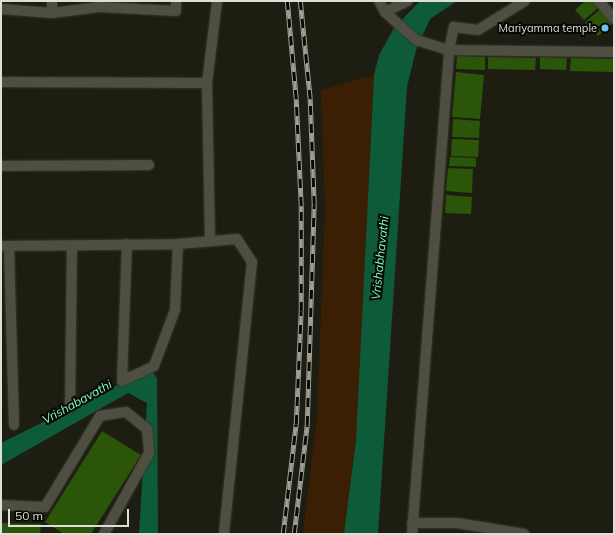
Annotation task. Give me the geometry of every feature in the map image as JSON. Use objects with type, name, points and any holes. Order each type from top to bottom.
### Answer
[{"type":"street","points":[[52,1],[52,13]]},
{"type":"street","points":[[1,9],[52,13],[100,4],[138,5],[176,11],[176,1]]},
{"type":"street","points":[[210,241],[207,83],[217,1]]},
{"type":"street","points":[[379,1],[388,16],[416,40],[449,50],[614,52]]},
{"type":"street","points":[[388,16],[408,1]]},
{"type":"street","points":[[412,534],[449,50],[454,27],[478,30],[525,1]]},
{"type":"street","points":[[599,1],[614,19]]},
{"type":"street","points":[[1,82],[207,83]]},
{"type":"street","points":[[1,166],[149,166]]},
{"type":"street","points":[[14,425],[5,246],[178,244],[237,239],[252,262],[224,534]]},
{"type":"street","points":[[127,244],[122,381],[154,366],[175,310],[178,244]]},
{"type":"street","points":[[70,407],[72,245]]},
{"type":"street","points":[[1,505],[45,507],[100,416],[126,412],[147,429],[150,453],[104,534]]},
{"type":"street","points":[[412,522],[457,523],[524,534]]},
{"type":"shaded area","points":[[374,75],[356,440],[344,534],[303,534],[317,418],[325,211],[321,90]]},
{"type":"water","name":"Vrishabhavathi","points":[[420,1],[457,1],[430,19],[416,50],[407,87],[378,534],[344,534],[356,440],[374,75],[379,55],[394,28]]},
{"type":"water","points":[[150,369],[157,378],[158,534],[139,534],[147,403],[128,393],[1,465],[1,443]]},
{"type":"building","points":[[585,1],[594,1],[599,7],[584,20],[575,10]]},
{"type":"building","points":[[601,9],[613,23],[598,36],[585,22]]},
{"type":"building","points":[[457,56],[485,57],[485,70],[456,69]]},
{"type":"building","points":[[488,57],[536,58],[535,70],[488,69]]},
{"type":"building","points":[[540,57],[567,58],[566,70],[540,69]]},
{"type":"building","points":[[571,58],[614,59],[614,72],[570,71]]},
{"type":"building","points":[[456,72],[484,75],[480,119],[452,117]]},
{"type":"building","points":[[453,119],[480,121],[479,138],[452,137]]},
{"type":"building","points":[[452,139],[479,140],[478,157],[451,156]]},
{"type":"building","points":[[450,157],[476,158],[476,167],[449,166]]},
{"type":"building","points":[[448,168],[473,169],[472,193],[446,191]]},
{"type":"building","points":[[446,195],[472,197],[471,214],[445,213]]},
{"type":"building","points":[[102,431],[141,455],[91,534],[64,534],[45,522]]},
{"type":"building","points":[[1,523],[41,524],[40,534],[1,534]]},
{"type":"railway","points":[[283,534],[296,424],[301,311],[301,206],[296,99],[287,1]]},
{"type":"railway","points":[[294,534],[307,425],[314,205],[310,99],[300,1]]},
{"type":"place","name":"Mariyamma temple","points":[[605,28]]},
{"type":"water label","name":"Vrishabavathi","points":[[77,402]]}]
